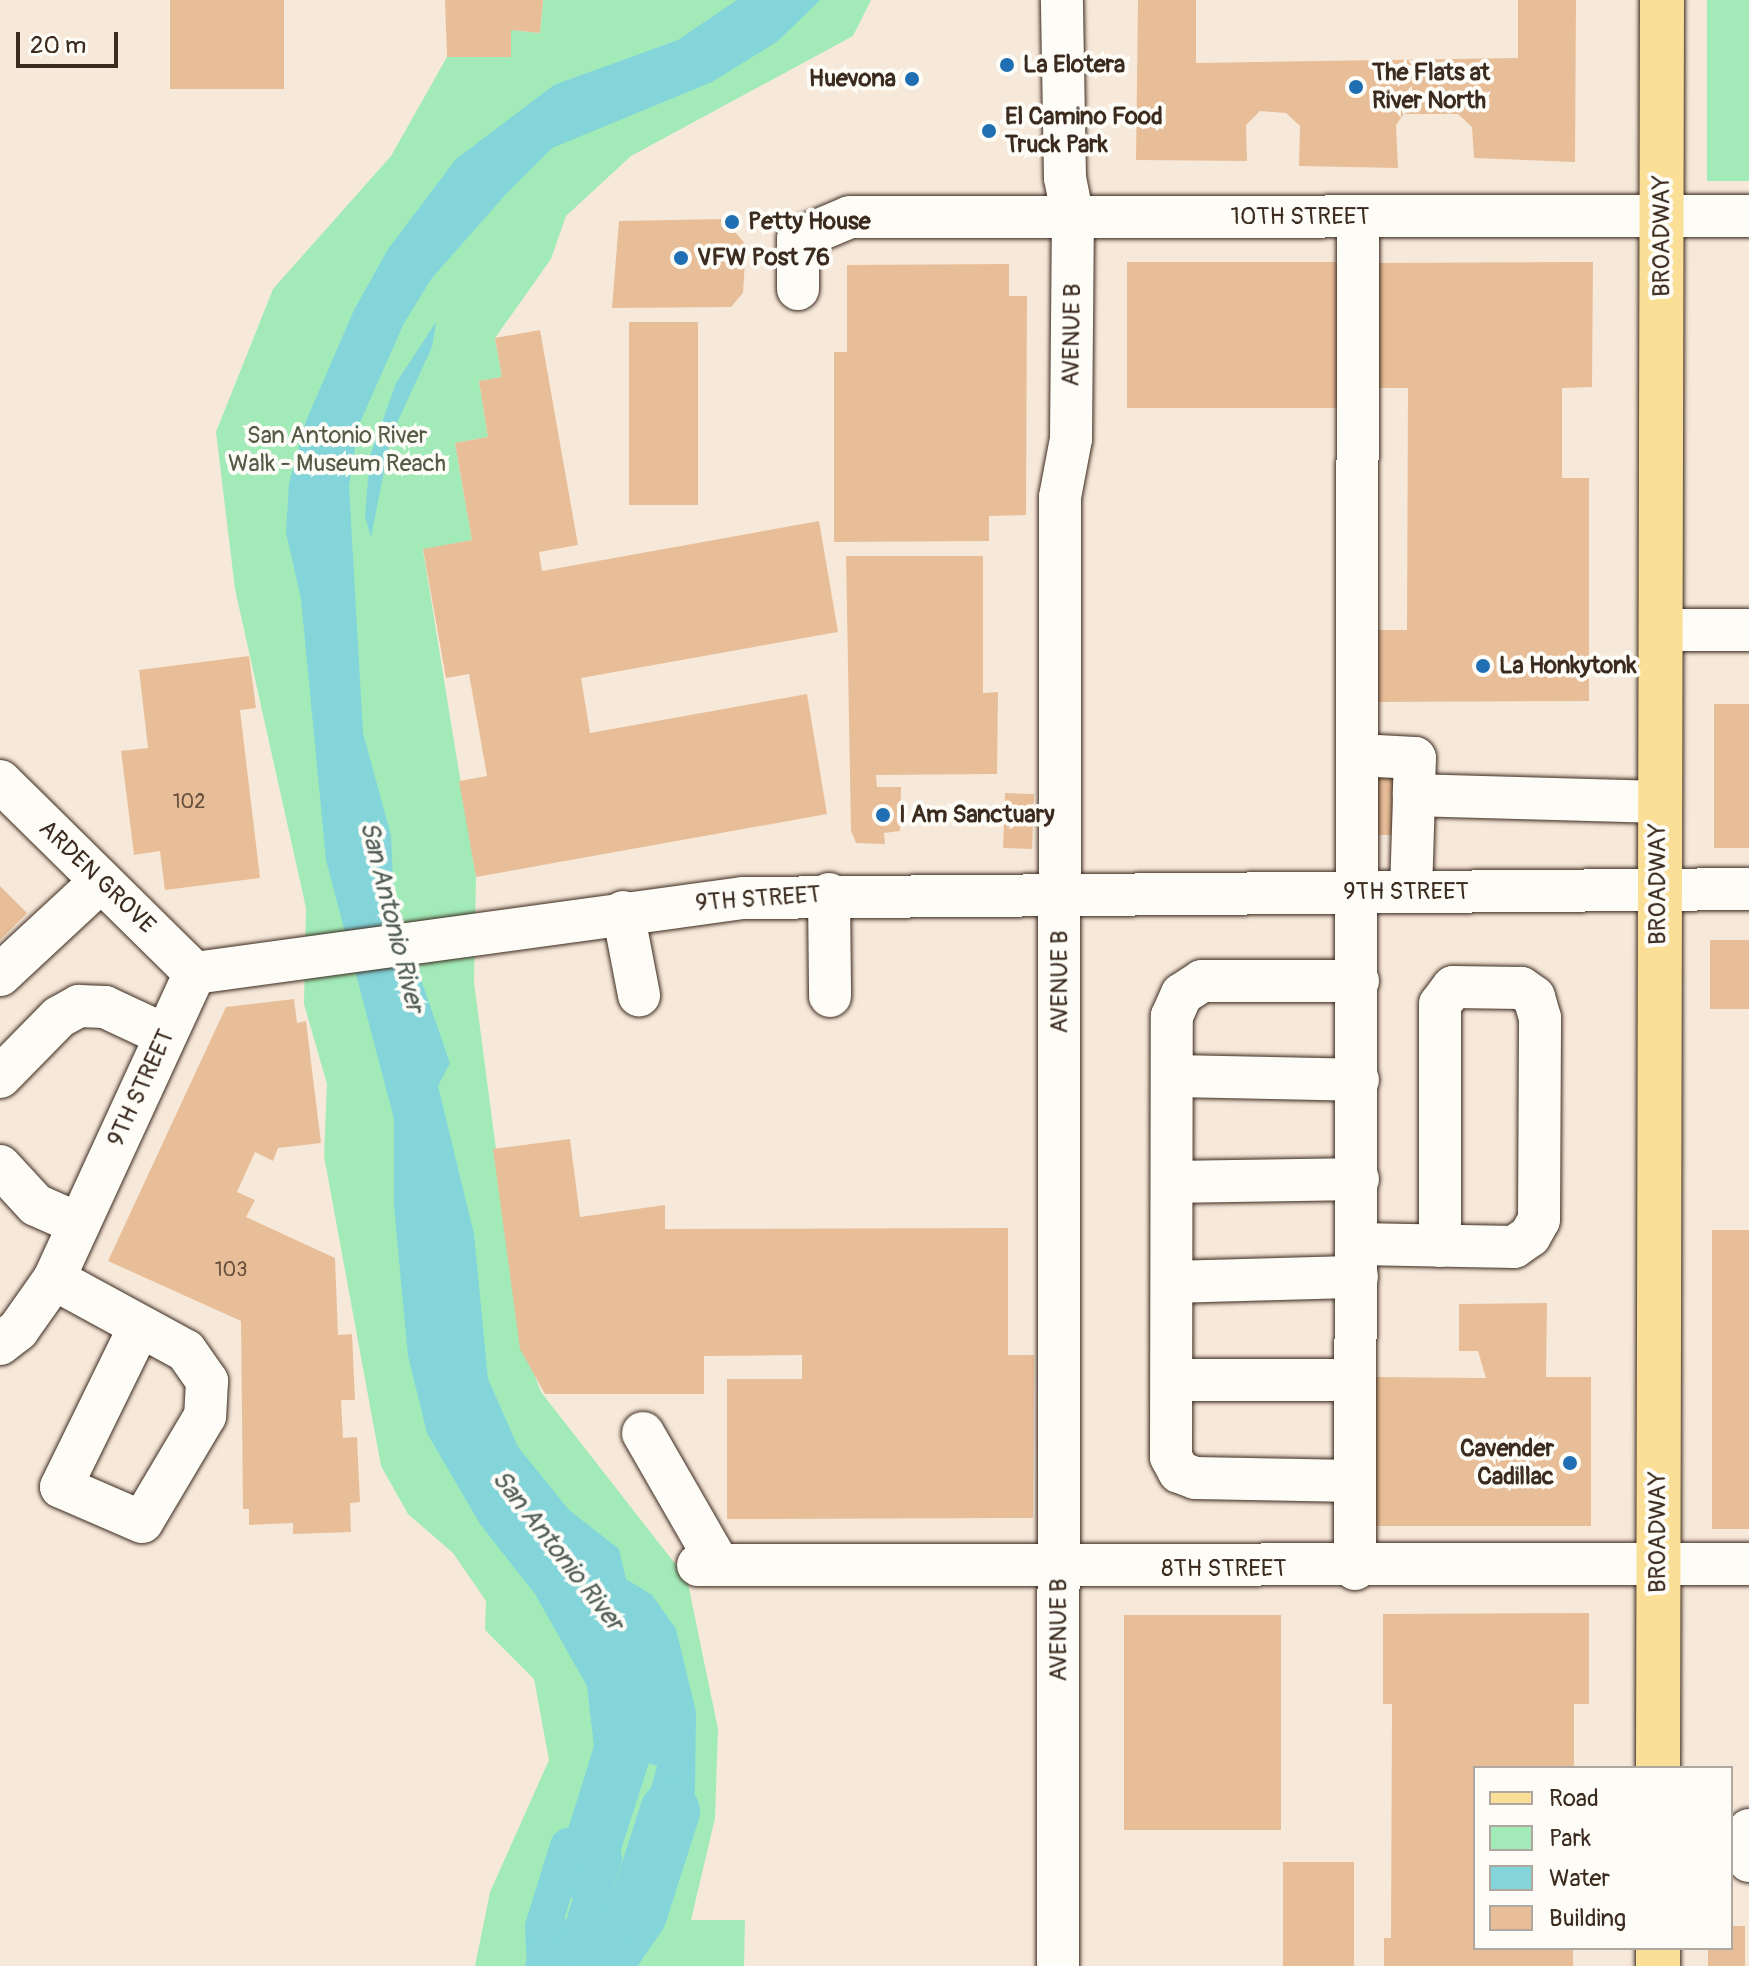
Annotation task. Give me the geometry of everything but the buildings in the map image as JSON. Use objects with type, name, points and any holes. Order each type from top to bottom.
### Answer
[{"type":"main road","name":"BROADWAY","points":[[1658,1766],[1662,0]]},
{"type":"street","name":"AVENUE B","points":[[1058,1966],[1060,497],[1071,439],[1073,218],[1065,178],[1062,0]]},
{"type":"street","points":[[1355,1569],[1358,216]]},
{"type":"street","name":"10TH STREET","points":[[798,289],[798,239],[850,217],[1749,216]]},
{"type":"street","points":[[1660,630],[1749,630]]},
{"type":"street","points":[[1358,755],[1415,758],[1411,892]]},
{"type":"street","name":"ARDEN GROVE","points":[[0,781],[195,973]]},
{"type":"street","points":[[1414,795],[1658,802]]},
{"type":"street","points":[[0,975],[101,881]]},
{"type":"street","name":"9TH STREET","points":[[0,1344],[18,1330],[54,1279],[195,973],[307,954],[623,912],[829,894],[1749,889]]},
{"type":"street","points":[[829,894],[830,996]]},
{"type":"street","points":[[623,912],[639,995]]},
{"type":"street","points":[[1355,1481],[1195,1478],[1179,1472],[1171,1457],[1175,1380],[1172,1016],[1182,994],[1202,981],[1358,981]]},
{"type":"street","points":[[1174,1282],[1357,1261],[1440,1246],[1514,1247],[1539,1220],[1540,1018],[1534,997],[1521,988],[1453,987],[1440,1004],[1440,1246]]},
{"type":"street","points":[[0,1077],[59,1017],[79,1006],[105,1007],[165,1035]]},
{"type":"street","points":[[1173,1076],[1358,1080]]},
{"type":"street","points":[[0,1166],[36,1205],[79,1224]]},
{"type":"street","points":[[1174,1182],[1358,1179]]},
{"type":"street","points":[[54,1279],[140,1326]]},
{"type":"street","points":[[1175,1380],[1354,1380]]},
{"type":"street","name":"8TH STREET","points":[[643,1433],[708,1565],[1355,1569],[1749,1564]]},
{"type":"street","points":[[1749,1830],[1749,1861]]},
{"type":"green space","name":"San Antonio River Walk - Museum Reach","points":[[543,0],[871,0],[853,36],[631,156],[566,216],[551,259],[495,338],[502,377],[479,381],[488,437],[455,443],[472,540],[423,550],[476,877],[474,982],[521,1339],[541,1392],[687,1579],[718,1729],[715,1818],[691,1920],[745,1920],[744,1966],[475,1966],[490,1892],[549,1760],[534,1679],[485,1630],[486,1601],[453,1553],[408,1514],[381,1466],[324,1156],[327,1084],[304,1004],[306,908],[235,589],[216,432],[273,289],[391,156],[447,57],[510,57],[511,30],[540,33]]},
{"type":"green space","points":[[1707,0],[1749,0],[1749,181],[1707,181]]},
{"type":"water","points":[[737,0],[820,0],[778,41],[712,82],[552,148],[507,193],[432,278],[404,323],[358,427],[349,486],[363,733],[391,835],[394,902],[450,1063],[438,1086],[474,1234],[488,1379],[518,1447],[569,1510],[619,1549],[626,1579],[652,1595],[676,1629],[696,1712],[695,1791],[659,1893],[625,1881],[657,1766],[649,1763],[602,1908],[549,1890],[594,1746],[587,1686],[535,1594],[480,1524],[427,1433],[408,1356],[394,1206],[394,1119],[326,860],[301,599],[286,533],[289,483],[306,421],[354,310],[388,249],[456,159],[554,85],[678,40]]},
{"type":"water","points":[[436,322],[432,347],[391,436],[371,537],[365,517],[370,456],[396,383]]},
{"type":"water","points":[[617,1908],[657,1919],[627,1966],[525,1966],[538,1912],[604,1929]]},
{"type":"waterway","name":"San Antonio River","points":[[601,1966],[637,1914],[670,1811]]},
{"type":"waterway","points":[[545,1966],[543,1927],[568,1846]]},
{"type":"waterway","points":[[571,1966],[604,1858]]},
{"type":"place","name":"La Elotera","points":[[1007,65]]},
{"type":"place","name":"Huevona","points":[[912,79]]},
{"type":"place","name":"The Flats at River North","points":[[1356,87]]},
{"type":"place","name":"El Camino Food Truck Park","points":[[989,131]]},
{"type":"place","name":"Petty House","points":[[732,222]]},
{"type":"place","name":"VFW Post 76","points":[[681,258]]},
{"type":"place","name":"La Honkytonk","points":[[1483,666]]},
{"type":"place","name":"I Am Sanctuary","points":[[883,815]]},
{"type":"place","name":"Cavender Cadillac","points":[[1570,1463]]}]
